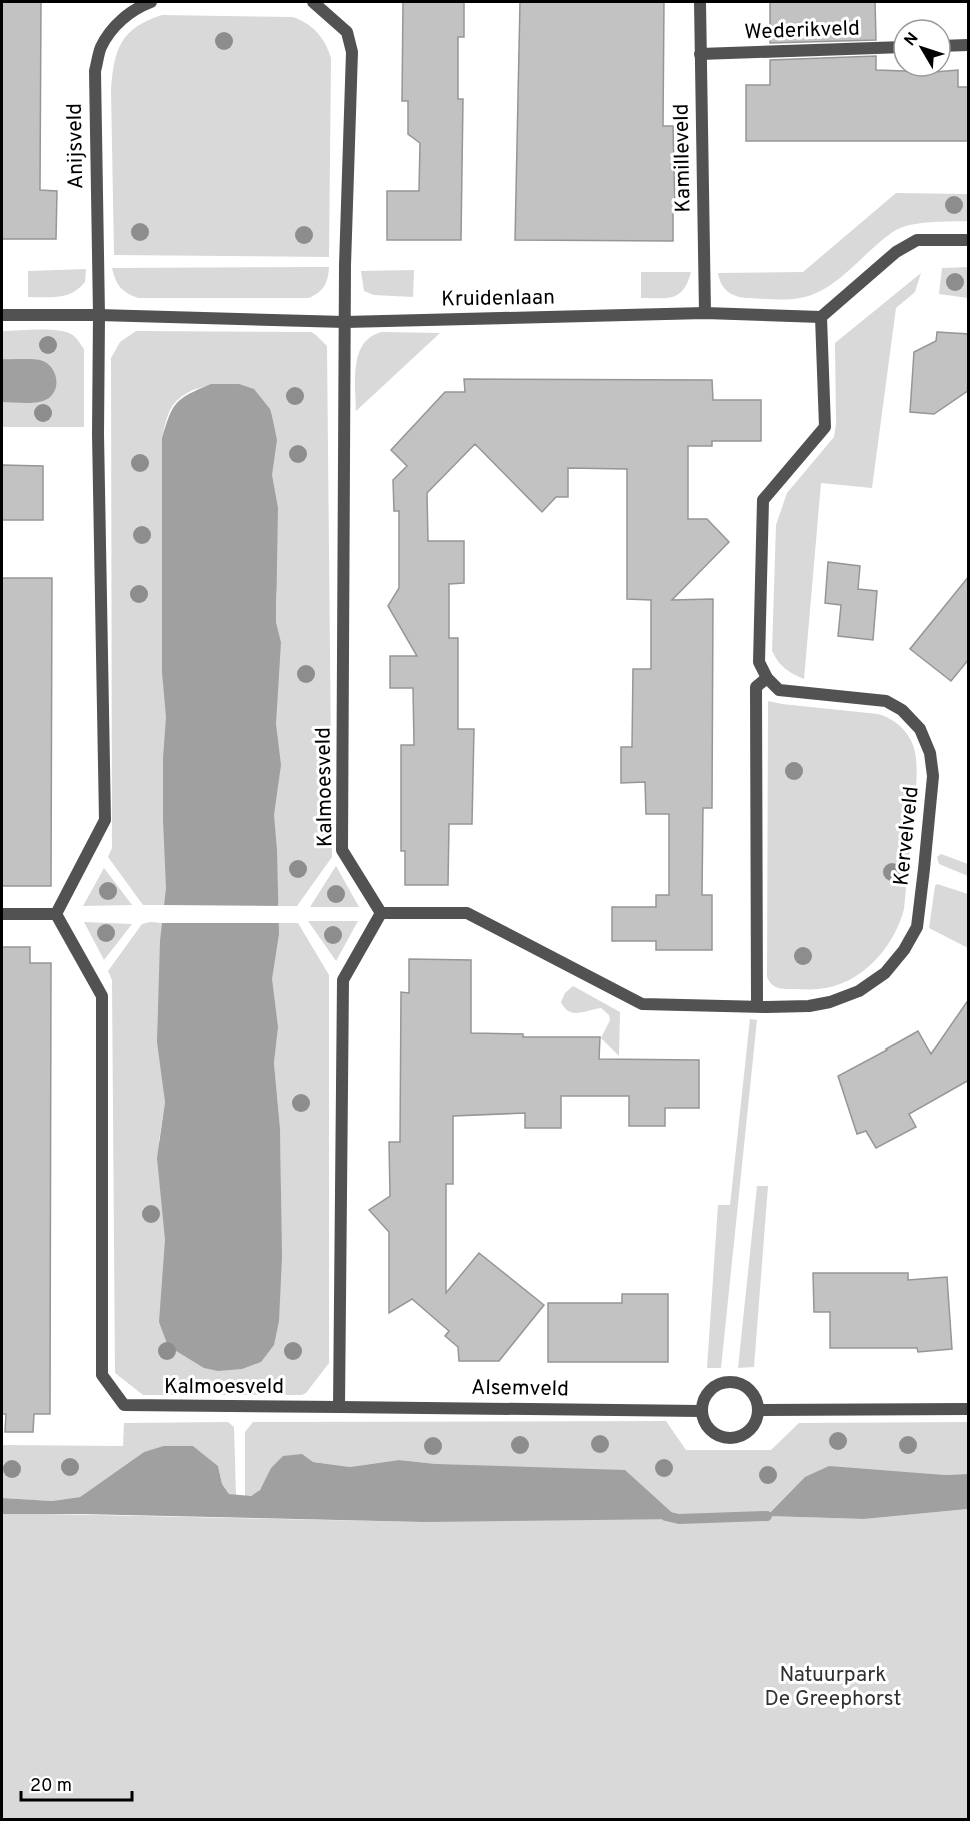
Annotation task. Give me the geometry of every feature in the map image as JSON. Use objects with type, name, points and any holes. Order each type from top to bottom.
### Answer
[{"type":"street","name":"Anijsveld","points":[[99,315],[95,71],[101,47],[118,23],[135,8],[151,2]]},
{"type":"street","points":[[313,2],[347,32],[352,52],[345,322]]},
{"type":"street","name":"Kamilleveld","points":[[700,2],[705,313]]},
{"type":"street","points":[[952,46],[969,45]]},
{"type":"street","name":"Wederikveld","points":[[700,54],[892,47]]},
{"type":"street","points":[[757,1006],[756,687],[766,678],[759,662],[764,500],[825,428],[821,317],[896,252],[917,240],[969,240]]},
{"type":"street","name":"Kruidenlaan","points":[[2,315],[99,315],[345,322],[705,313],[821,317]]},
{"type":"street","points":[[2,914],[56,914],[105,820],[98,434],[99,315]]},
{"type":"street","name":"Kalmoesveld","points":[[345,322],[342,850],[381,913]]},
{"type":"street","name":"Kervelveld","points":[[381,913],[467,913],[642,1004],[809,1006],[830,1002],[859,991],[885,973],[904,950],[917,927],[933,776],[930,753],[920,729],[902,710],[886,701],[778,690],[766,678]]},
{"type":"street","points":[[339,1407],[343,980],[381,913]]},
{"type":"street","name":"Kalmoesveld","points":[[56,914],[102,996],[102,1375],[124,1406],[339,1407]]},
{"type":"street","points":[[732,1382],[749,1389],[755,1397],[758,1410],[754,1424],[748,1431],[732,1438],[723,1438],[708,1428],[701,1411],[707,1393],[714,1386],[732,1382]]},
{"type":"street","name":"Alsemveld","points":[[339,1407],[701,1411]]},
{"type":"street","points":[[758,1410],[969,1409]]},
{"type":"green space","points":[[162,15],[293,17],[307,24],[321,38],[331,58],[329,257],[114,255],[111,89],[114,62],[122,42],[129,33],[148,20]]},
{"type":"green space","points":[[896,193],[968,194],[968,221],[922,223],[896,230],[827,288],[800,298],[781,300],[744,298],[733,295],[722,284],[718,273],[803,272]]},
{"type":"green space","points":[[329,267],[328,278],[324,286],[309,298],[138,298],[120,287],[112,268]]},
{"type":"green space","points":[[968,267],[968,298],[939,294],[942,268]]},
{"type":"green space","points":[[86,269],[85,282],[73,292],[59,297],[28,297],[28,271]]},
{"type":"green space","points":[[414,270],[413,297],[374,295],[364,291],[361,271]]},
{"type":"green space","points":[[641,272],[691,272],[688,282],[679,294],[667,298],[641,298]]},
{"type":"green space","points":[[921,273],[915,292],[896,308],[872,488],[821,483],[804,679],[785,668],[772,651],[776,525],[787,493],[834,437],[836,424],[835,343]]},
{"type":"green space","points":[[56,330],[71,334],[77,339],[84,349],[84,427],[2,427],[2,331]]},
{"type":"green space","points":[[136,331],[311,332],[327,346],[332,857],[297,906],[279,906],[254,823],[281,642],[276,622],[277,594],[239,384],[210,386],[183,395],[170,410],[162,438],[162,629],[178,684],[169,905],[143,905],[108,857],[112,848],[111,358],[120,342]]},
{"type":"green space","points":[[382,332],[440,333],[356,411],[355,376],[359,353],[371,337]]},
{"type":"green space","points":[[768,701],[878,714],[891,719],[902,728],[915,752],[916,793],[904,909],[899,924],[892,938],[873,962],[848,981],[833,986],[815,989],[782,989],[775,987],[767,977]]},
{"type":"green space","points":[[941,854],[968,864],[968,876],[939,864],[937,857]]},
{"type":"green space","points":[[336,866],[359,907],[310,907]]},
{"type":"green space","points":[[104,868],[132,905],[83,906]]},
{"type":"green space","points":[[937,884],[968,894],[968,948],[929,928]]},
{"type":"green space","points":[[308,921],[358,921],[336,961]]},
{"type":"green space","points":[[84,922],[132,924],[104,960]]},
{"type":"green space","points":[[169,923],[168,980],[159,1006],[165,1102],[159,1141],[281,1220],[280,1128],[274,1063],[277,1035],[265,923],[298,923],[329,975],[329,1363],[302,1395],[143,1395],[115,1373],[112,980],[108,971],[142,924]]},
{"type":"green space","points":[[573,986],[620,1012],[619,1056],[601,1038],[610,1020],[609,1015],[601,1008],[573,1013],[561,1002],[565,993]]},
{"type":"green space","points":[[750,1019],[757,1020],[721,1368],[707,1368],[718,1205],[730,1205]]},
{"type":"green space","points":[[757,1186],[768,1186],[754,1367],[738,1368]]},
{"type":"green space","name":"Natuurpark De Greephorst","points":[[666,1421],[686,1450],[771,1450],[799,1423],[968,1422],[968,1474],[944,1475],[768,1516],[864,1519],[968,1509],[968,1819],[2,1819],[2,1513],[423,1522],[436,1464],[399,1460],[350,1467],[313,1462],[271,1468],[259,1491],[245,1496],[245,1432],[253,1422]]},
{"type":"green space","points":[[228,1422],[234,1427],[236,1495],[229,1494],[222,1484],[218,1466],[194,1447],[163,1446],[144,1452],[80,1497],[52,1501],[2,1498],[2,1445],[123,1446],[124,1423]]},
{"type":"shaded area","points":[[2,359],[35,359],[46,362],[56,376],[56,388],[53,393],[49,398],[39,402],[2,402]]},
{"type":"shaded area","points":[[211,384],[239,384],[254,389],[270,409],[272,416],[277,440],[272,475],[278,508],[276,622],[281,642],[276,724],[281,765],[274,815],[279,934],[272,979],[278,1027],[274,1063],[280,1128],[282,1257],[279,1321],[274,1345],[261,1362],[242,1369],[218,1371],[204,1368],[168,1346],[159,1322],[165,1240],[157,1158],[165,1102],[157,1042],[160,941],[166,888],[163,820],[163,758],[166,717],[162,672],[162,438],[169,416],[177,403]]},
{"type":"shaded area","points":[[163,1446],[193,1446],[218,1466],[222,1484],[229,1494],[251,1496],[260,1490],[271,1468],[283,1456],[302,1454],[313,1462],[350,1467],[399,1460],[436,1464],[625,1470],[679,1519],[423,1522],[2,1514],[2,1498],[52,1501],[80,1497],[144,1452]]},
{"type":"shaded area","points":[[829,1466],[944,1475],[968,1474],[968,1509],[864,1519],[767,1516],[805,1477]]},
{"type":"pier","points":[[161,905],[283,906],[282,923],[158,923]]},
{"type":"building","points":[[2,2],[41,2],[40,190],[57,191],[56,239],[2,239]]},
{"type":"building","points":[[403,2],[464,2],[464,37],[458,37],[458,99],[463,99],[461,240],[387,240],[387,191],[419,191],[420,143],[408,134],[408,101],[402,101]]},
{"type":"building","points":[[520,2],[664,2],[663,126],[673,126],[675,208],[673,208],[673,241],[515,240]]},
{"type":"building","points":[[770,2],[875,2],[876,40],[770,43]]},
{"type":"building","points":[[876,56],[876,70],[892,71],[892,78],[952,78],[952,70],[958,70],[958,87],[969,87],[969,141],[746,141],[746,85],[770,85],[770,60]]},
{"type":"building","points":[[937,332],[969,334],[969,390],[934,414],[910,412],[914,352],[936,341]]},
{"type":"building","points":[[464,379],[712,380],[713,400],[761,400],[761,441],[712,441],[712,446],[688,446],[688,519],[707,519],[729,542],[672,600],[713,599],[712,808],[703,808],[702,895],[712,895],[712,950],[656,950],[656,941],[612,941],[612,907],[656,907],[656,895],[669,895],[669,814],[646,814],[645,782],[621,783],[621,747],[632,747],[633,669],[651,669],[651,600],[627,599],[627,469],[568,468],[568,497],[556,497],[542,512],[475,444],[427,493],[428,541],[464,541],[464,583],[449,584],[449,638],[458,638],[458,729],[474,729],[472,824],[449,824],[448,885],[405,885],[405,851],[401,851],[401,745],[414,745],[413,688],[390,688],[390,656],[417,656],[388,606],[399,588],[399,511],[394,511],[393,480],[407,466],[391,450],[445,392],[465,392]]},
{"type":"building","points":[[2,465],[43,466],[43,520],[2,520]]},
{"type":"building","points":[[828,562],[860,566],[858,589],[877,591],[873,640],[838,636],[841,605],[825,603]]},
{"type":"building","points":[[969,576],[969,659],[951,681],[910,649]]},
{"type":"building","points":[[2,578],[52,578],[51,886],[2,886]]},
{"type":"building","points":[[2,947],[30,947],[30,963],[51,963],[50,1414],[34,1414],[33,1432],[5,1432],[6,1414],[2,1414]]},
{"type":"building","points":[[409,959],[471,960],[471,1033],[523,1034],[523,1037],[600,1037],[599,1059],[699,1060],[699,1108],[665,1108],[665,1126],[629,1126],[629,1096],[561,1096],[561,1128],[525,1128],[525,1113],[453,1116],[453,1184],[446,1184],[446,1293],[479,1253],[544,1305],[499,1361],[459,1361],[458,1347],[445,1336],[449,1331],[412,1299],[389,1313],[389,1232],[369,1210],[390,1196],[389,1142],[400,1142],[401,992],[409,993]]},
{"type":"building","points":[[969,999],[969,1080],[909,1114],[916,1127],[876,1148],[866,1131],[857,1134],[838,1076],[918,1031],[931,1054]]},
{"type":"building","points":[[813,1273],[908,1273],[908,1280],[947,1277],[952,1349],[918,1352],[917,1348],[830,1348],[830,1312],[814,1312]]},
{"type":"building","points":[[622,1294],[668,1294],[668,1362],[548,1362],[548,1303],[622,1303]]},
{"type":"waterway","points":[[666,1516],[679,1519],[767,1516]]}]
